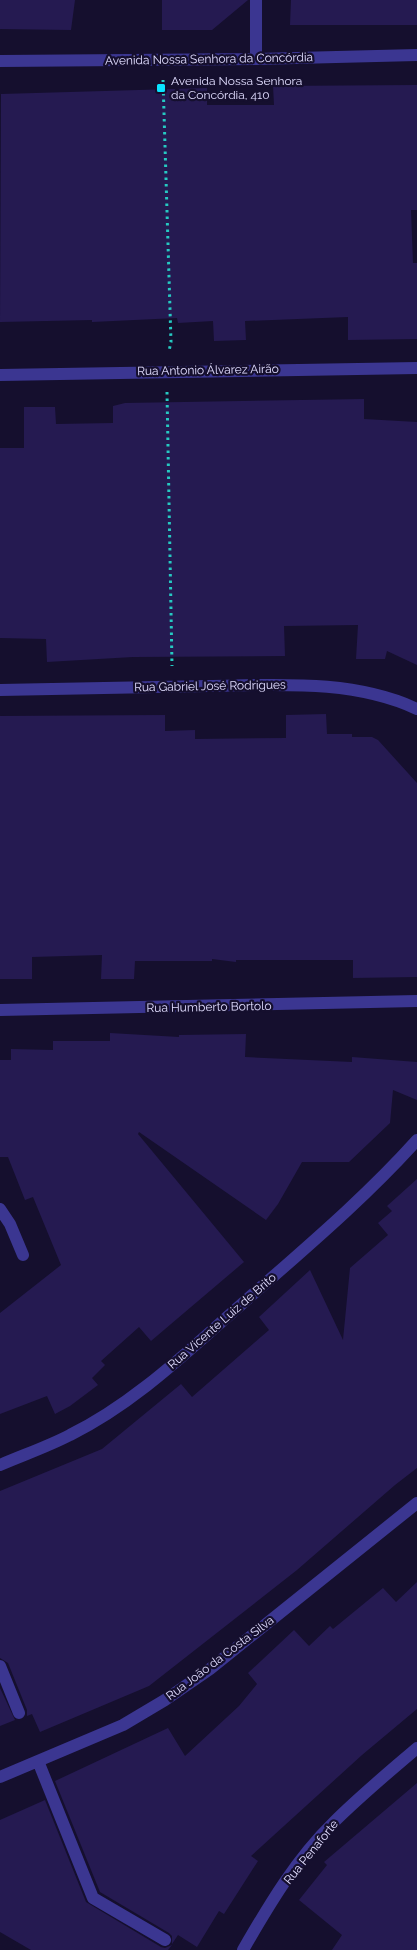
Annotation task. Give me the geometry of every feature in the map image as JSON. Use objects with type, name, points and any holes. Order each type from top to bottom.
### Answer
[{"type":"street","points":[[256,0],[256,59]]},
{"type":"street","name":"Avenida Nossa Senhora da Concórdia","points":[[0,61],[256,59],[417,55]]},
{"type":"street","name":"Rua Antonio Álvarez Airão","points":[[0,375],[417,368]]},
{"type":"street","name":"Rua Gabriel José Rodrigues","points":[[0,690],[297,685],[350,690],[392,697],[417,709]]},
{"type":"street","name":"Rua Humberto Bortolo","points":[[0,1010],[417,1001]]},
{"type":"street","name":"Rua Vicente Luiz de Brito","points":[[0,1465],[70,1435],[136,1392],[181,1357],[374,1186],[417,1140]]},
{"type":"street","points":[[0,1209],[10,1224],[23,1255]]},
{"type":"street","name":"Rua João da Costa Silva","points":[[0,1776],[123,1725],[164,1700],[210,1669],[417,1503]]},
{"type":"street","points":[[0,1666],[19,1713]]},
{"type":"street","name":"Rua Penaforte","points":[[243,1950],[275,1897],[327,1829],[417,1748]]},
{"type":"street","points":[[38,1761],[93,1898],[165,1940]]},
{"type":"path","points":[[163,60],[171,342],[166,371],[174,686]]},
{"type":"building","points":[[0,0],[75,0],[71,30],[0,29]]},
{"type":"building","points":[[162,0],[248,0],[212,30],[162,30]]},
{"type":"building","points":[[291,0],[417,0],[417,25],[290,25]]},
{"type":"building","points":[[417,85],[417,210],[411,210],[413,263],[417,263],[417,339],[348,340],[348,317],[245,321],[246,340],[214,341],[213,321],[178,323],[177,318],[92,322],[92,320],[0,322],[1,94],[207,88],[207,105],[274,105],[273,86]]},
{"type":"building","points":[[364,399],[364,419],[417,422],[417,665],[387,651],[385,659],[356,659],[358,625],[284,626],[285,656],[133,657],[47,662],[46,639],[0,638],[0,448],[24,448],[24,407],[55,407],[56,424],[113,423],[113,406],[125,403]]},
{"type":"building","points":[[326,714],[327,734],[352,734],[352,737],[372,737],[378,740],[417,783],[417,977],[353,978],[353,960],[236,960],[236,962],[212,959],[212,961],[135,961],[134,979],[101,979],[102,955],[32,957],[32,979],[0,979],[0,716],[165,715],[165,731],[195,730],[195,739],[286,738],[286,715]]},
{"type":"building","points":[[110,1033],[179,1037],[179,1035],[246,1034],[245,1057],[352,1062],[352,1057],[417,1062],[417,1100],[393,1090],[390,1123],[349,1162],[302,1162],[278,1204],[266,1220],[139,1132],[138,1134],[244,1262],[151,1341],[139,1327],[101,1361],[105,1365],[92,1378],[98,1385],[70,1406],[55,1414],[47,1396],[0,1414],[0,1313],[61,1265],[33,1197],[25,1200],[8,1157],[0,1157],[0,1060],[11,1060],[11,1049],[53,1050],[53,1041],[110,1041]]},
{"type":"building","points":[[417,1179],[417,1468],[297,1570],[149,1686],[40,1732],[32,1714],[27,1716],[27,1710],[8,1663],[0,1658],[0,1491],[102,1449],[181,1384],[192,1397],[269,1330],[259,1317],[310,1270],[343,1340],[350,1268],[388,1235],[378,1223],[392,1211],[387,1206]]},
{"type":"building","points":[[417,1582],[417,1709],[362,1755],[251,1856],[258,1861],[224,1914],[219,1911],[197,1947],[178,1935],[172,1944],[172,1936],[169,1933],[100,1892],[55,1781],[168,1728],[185,1756],[239,1706],[257,1684],[248,1673],[294,1630],[309,1646],[330,1626],[333,1629],[383,1588],[396,1602]]},
{"type":"building","points":[[0,1688],[15,1720],[0,1726]]},
{"type":"building","points":[[417,1783],[417,1950],[332,1950],[342,1935],[299,1900],[327,1865],[324,1862]]},
{"type":"building","points":[[45,1800],[86,1902],[161,1947],[165,1948],[172,1945],[168,1950],[31,1950],[0,1932],[0,1820]]},
{"type":"place","name":"Avenida Nossa Senhora da Concórdia, 410","points":[[161,88]]}]
